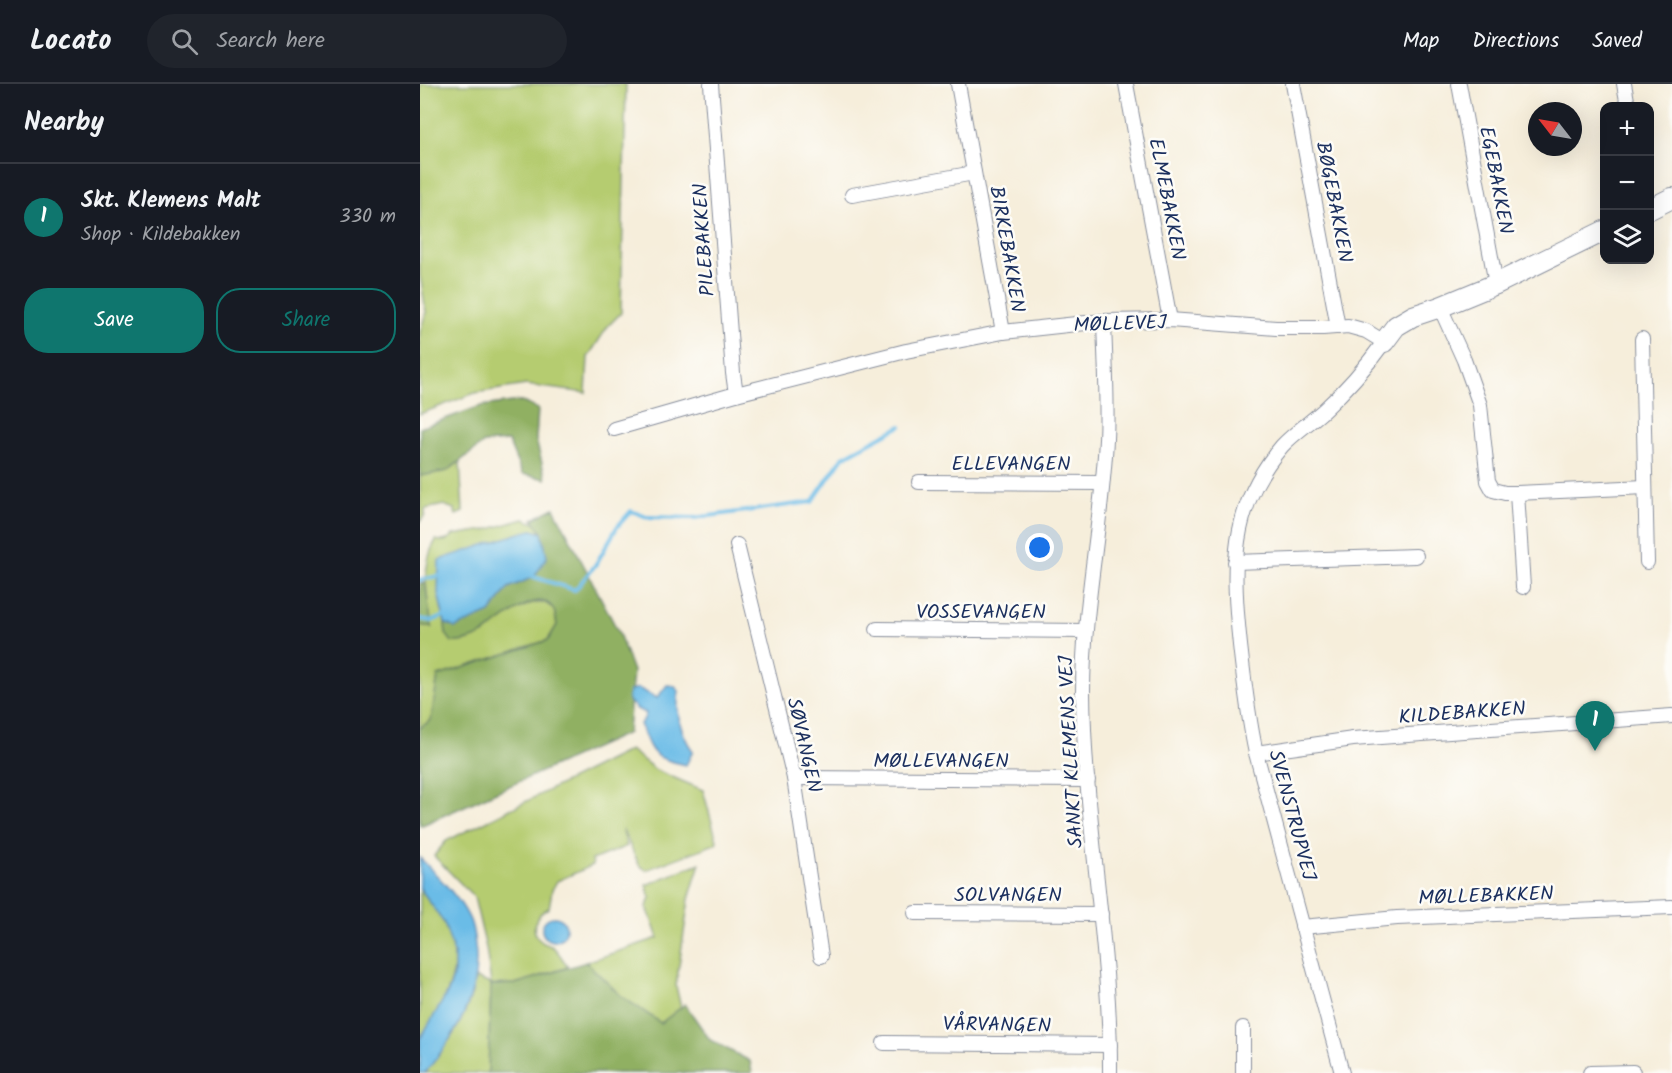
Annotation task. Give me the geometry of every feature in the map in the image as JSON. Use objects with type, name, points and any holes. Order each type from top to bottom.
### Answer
[{"type":"street","name":"PILEBAKKEN","points":[[711,84],[736,394]]},
{"type":"street","name":"BIRKEBAKKEN","points":[[958,84],[1003,332]]},
{"type":"street","name":"ELMEBAKKEN","points":[[1126,84],[1170,320]]},
{"type":"street","name":"BØGEBAKKEN","points":[[1293,84],[1338,327]]},
{"type":"street","name":"EGEBAKKEN","points":[[1459,84],[1496,284]]},
{"type":"street","points":[[1624,84],[1628,102]]},
{"type":"street","name":"BIRKEBAKKEN","points":[[852,195],[974,173]]},
{"type":"street","points":[[1654,206],[1672,198]]},
{"type":"street","points":[[1384,342],[1395,326],[1413,316],[1496,284],[1600,233]]},
{"type":"street","points":[[1440,307],[1464,360],[1480,405],[1488,481],[1493,490],[1516,493],[1645,487]]},
{"type":"street","name":"MØLLEVEJ","points":[[614,429],[736,394],[906,351],[1003,332],[1104,321],[1170,320],[1276,328],[1355,327],[1384,342]]},
{"type":"street","name":"SANKT KLEMENS VEJ","points":[[1104,321],[1106,419],[1102,483],[1084,631],[1083,693],[1088,780],[1101,914],[1110,1073]]},
{"type":"street","points":[[1642,339],[1647,562]]},
{"type":"street","name":"SVENSTRUPVEJ","points":[[1342,1073],[1256,753],[1246,701],[1236,604],[1235,562],[1243,514],[1260,477],[1283,445],[1356,380],[1384,342]]},
{"type":"street","name":"ELLEVANGEN","points":[[919,482],[1102,483]]},
{"type":"street","points":[[1516,493],[1523,587]]},
{"type":"street","name":"SØVANGEN","points":[[736,545],[794,778],[820,956]]},
{"type":"street","points":[[1235,562],[1416,556]]},
{"type":"street","name":"VOSSEVANGEN","points":[[877,629],[1084,631]]},
{"type":"street","name":"KILDEBAKKEN","points":[[1256,753],[1353,739],[1672,716]]},
{"type":"street","name":"MØLLEVANGEN","points":[[794,778],[1088,780]]},
{"type":"street","name":"MØLLEBAKKEN","points":[[1302,927],[1397,918],[1672,907]]},
{"type":"street","name":"SOLVANGEN","points":[[915,913],[1101,914]]},
{"type":"street","points":[[1243,1028],[1243,1073]]},
{"type":"street","name":"VÅRVANGEN","points":[[884,1043],[1110,1045]]},
{"type":"street","points":[[1590,1073],[1633,1072]]},
{"type":"green space","points":[[420,84],[626,84],[621,313],[608,326],[588,357],[586,393],[526,385],[475,393],[420,414],[420,332],[426,312],[420,275]]},
{"type":"green space","points":[[520,401],[538,409],[536,440],[546,479],[522,474],[508,441],[484,443],[447,471],[420,476],[420,428],[481,406]]},
{"type":"green space","points":[[460,462],[463,512],[456,515],[454,509],[444,505],[425,509],[425,515],[420,522],[420,476],[447,471]]},
{"type":"green space","points":[[554,508],[618,631],[633,671],[628,733],[420,826],[420,728],[431,720],[438,676],[548,640],[557,625],[554,611],[548,603],[539,601],[518,609],[483,634],[464,641],[452,642],[446,634],[445,623],[455,627],[490,613],[508,588],[534,577],[542,533],[533,519]]},
{"type":"green space","points":[[524,519],[537,524],[542,533],[532,530],[438,593],[446,634],[484,634],[507,614],[532,603],[545,603],[554,609],[557,625],[548,640],[438,676],[431,720],[420,728],[420,625],[432,627],[426,582],[431,550],[436,540],[446,540],[453,535],[486,530]]},
{"type":"green space","points":[[420,583],[425,583],[432,627],[420,625]]},
{"type":"green space","points":[[630,750],[656,770],[703,790],[717,841],[715,844],[646,870],[639,865],[622,828],[627,846],[592,860],[593,865],[557,881],[552,890],[549,908],[540,914],[535,924],[535,933],[538,938],[556,950],[568,967],[515,984],[491,985],[488,1073],[425,1073],[463,1016],[469,1004],[475,978],[491,984],[486,948],[474,897],[434,856],[446,841]]},
{"type":"green space","points":[[700,863],[689,899],[676,986],[681,1008],[661,1023],[621,996],[586,962],[658,938],[647,907],[650,897],[646,885]]},
{"type":"green space","points":[[420,888],[444,923],[451,939],[454,970],[445,998],[420,1039]]},
{"type":"green space","points":[[586,962],[621,996],[661,1023],[685,1004],[710,1040],[750,1061],[752,1073],[488,1073],[491,985],[515,984]]},
{"type":"water","points":[[532,530],[542,533],[547,557],[534,577],[508,588],[490,613],[455,628],[445,623],[438,593],[439,560]]},
{"type":"water","points":[[667,685],[674,686],[679,691],[680,722],[685,738],[693,751],[686,765],[666,760],[655,754],[640,724],[646,713],[637,709],[628,700],[629,691],[638,688],[657,698]]},
{"type":"water","points":[[420,858],[453,894],[469,918],[474,935],[476,963],[470,997],[464,1014],[425,1073],[420,1073],[420,1039],[449,990],[454,973],[454,953],[444,923],[420,888]]},
{"type":"water","points":[[554,917],[563,920],[566,929],[563,938],[554,941],[545,938],[542,929],[545,920]]},
{"type":"waterway","points":[[534,577],[575,590],[596,564],[617,527],[631,511],[647,517],[694,518],[812,502],[843,457],[901,426]]},
{"type":"waterway","points":[[420,580],[438,576]]},
{"type":"waterway","points":[[420,619],[432,621],[444,616]]},
{"type":"place","name":"Skt. Klemens Malt","points":[[1595,751]]}]
